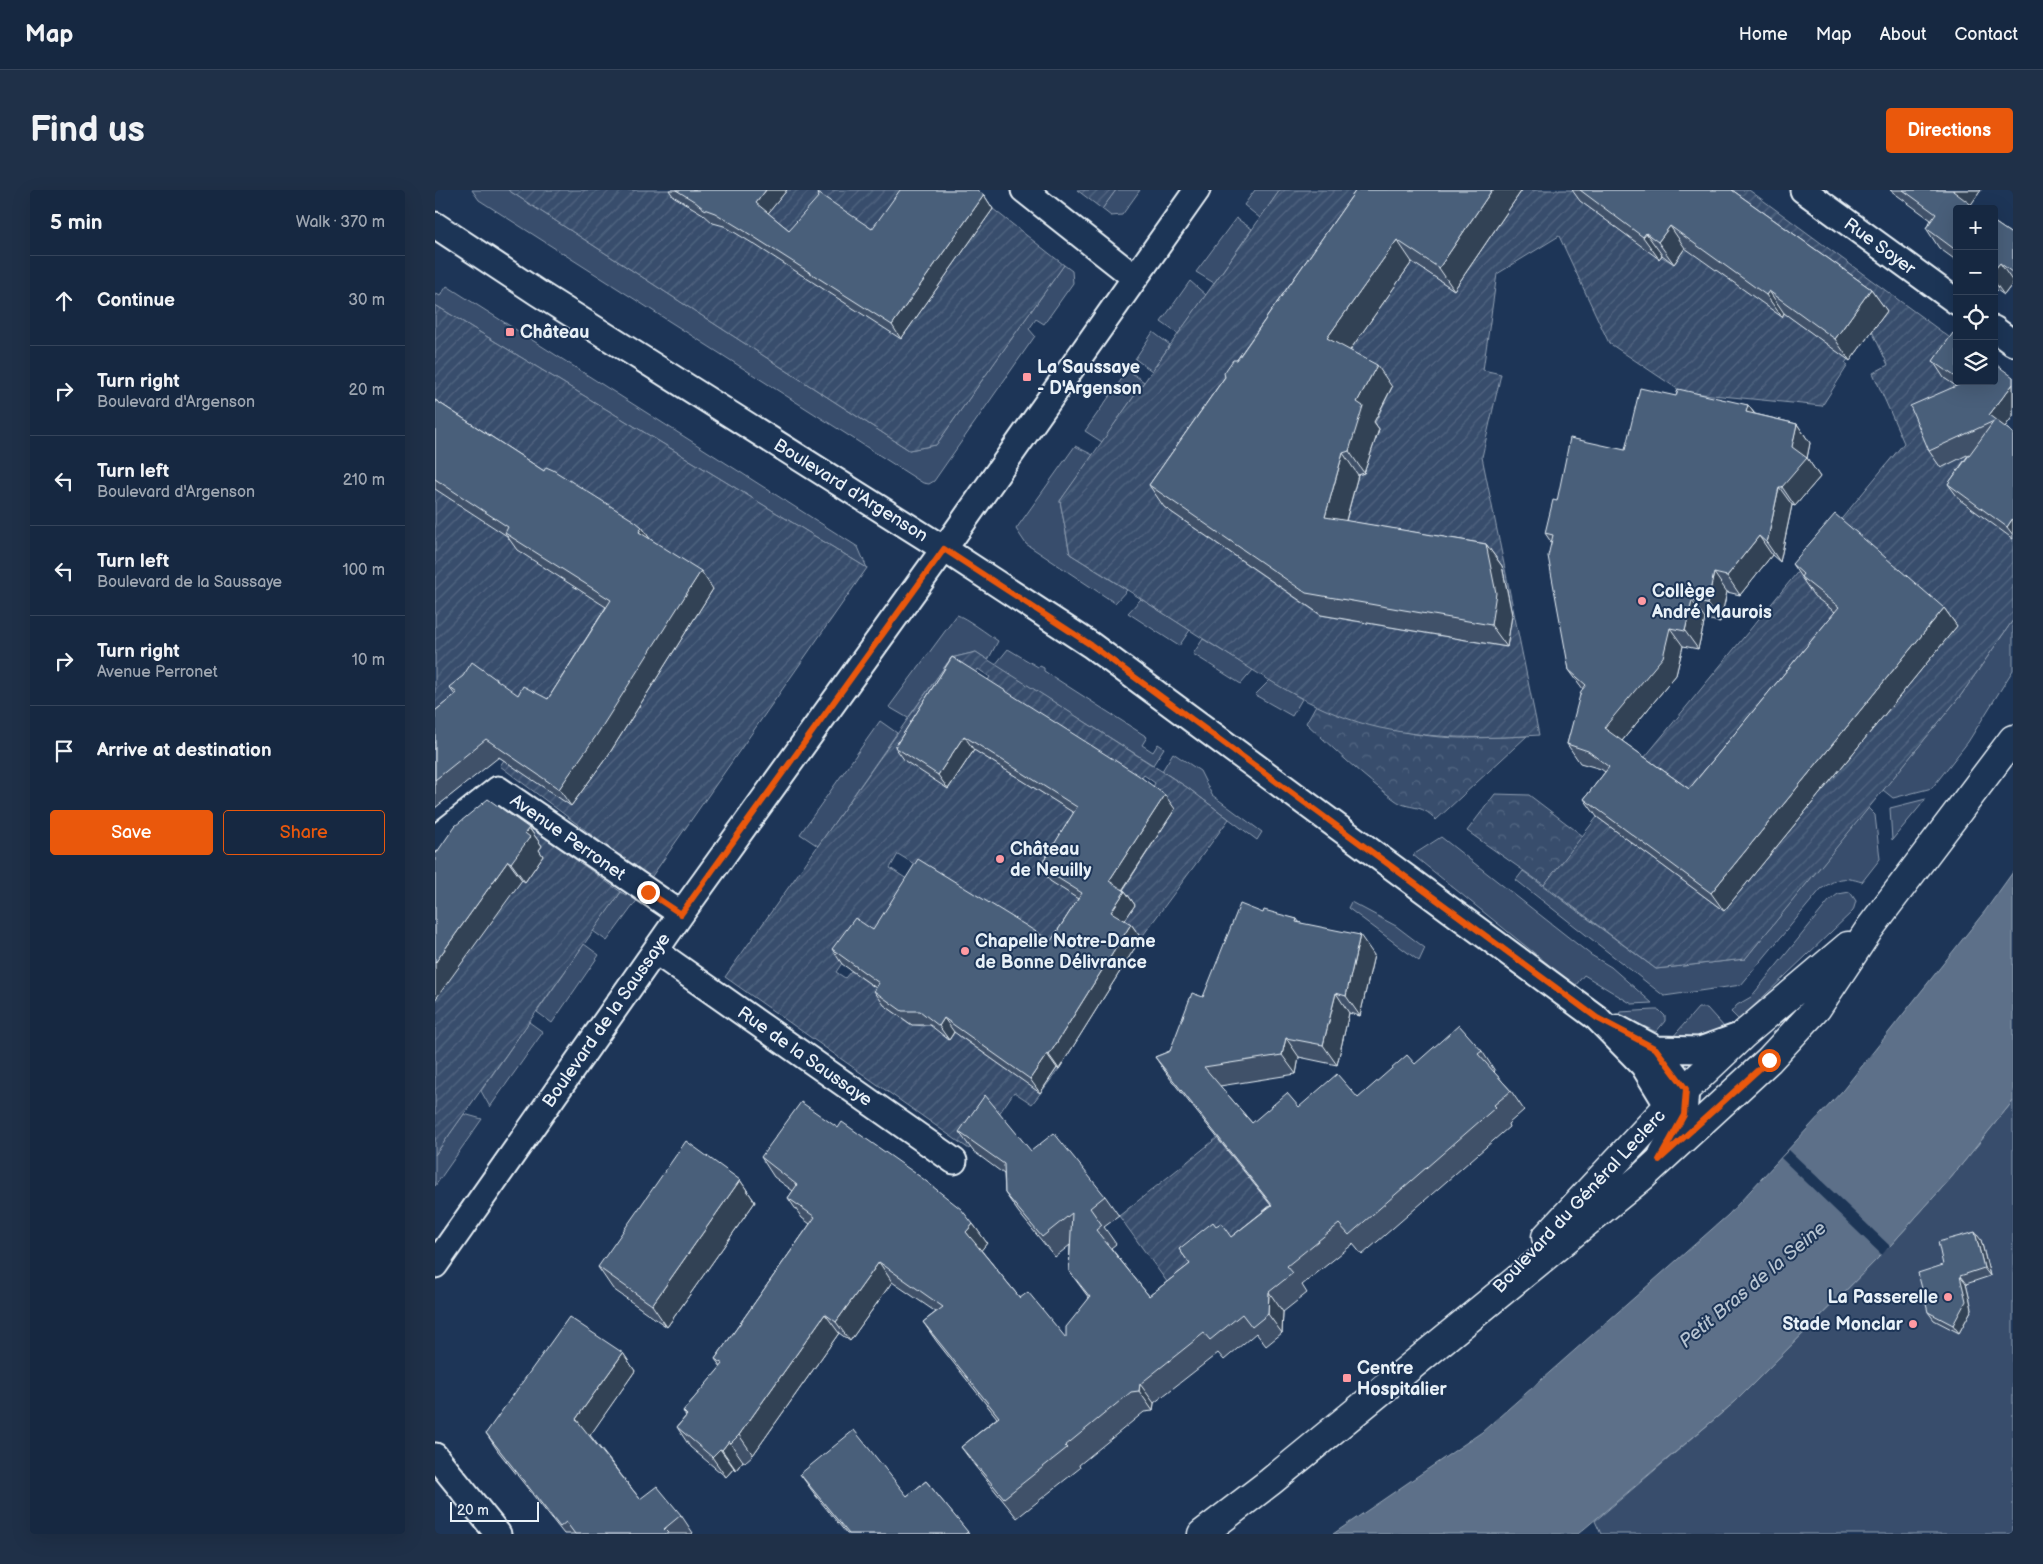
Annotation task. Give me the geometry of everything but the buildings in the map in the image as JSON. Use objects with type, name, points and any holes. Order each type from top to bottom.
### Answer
[{"type":"main road","name":"Boulevard du Général Leclerc","points":[[1202,1534],[1270,1482],[1642,1177],[1769,1060],[1817,1008],[1870,928],[2013,739]]},
{"type":"main road","name":"Boulevard du Général Leclerc","points":[[1470,1317],[1677,1098],[1743,1034],[1870,928]]},
{"type":"street","points":[[1024,190],[1135,277]]},
{"type":"street","name":"Boulevard de la Saussaye","points":[[435,1265],[681,914],[944,549],[1197,190]]},
{"type":"street","name":"Rue Soyer","points":[[1803,190],[1953,299]]},
{"type":"street","name":"Boulevard d'Argenson","points":[[435,225],[538,293],[944,549],[1091,645],[1597,1018],[1656,1049],[1700,1050],[1743,1034]]},
{"type":"street","points":[[1998,332],[2013,343]]},
{"type":"street","name":"Avenue Perronet","points":[[435,839],[498,789],[681,914]]},
{"type":"street","name":"Rue de la Saussaye","points":[[655,951],[954,1161]]},
{"type":"street","name":"Boulevard d'Argenson","points":[[1597,1018],[1677,1098]]},
{"type":"street","name":"Boulevard d'Argenson","points":[[1656,1049],[1677,1098]]},
{"type":"street","points":[[1659,1160],[1684,1115],[1677,1098]]},
{"type":"street","points":[[435,1456],[498,1534]]},
{"type":"green space","points":[[472,190],[508,190],[909,450],[936,445],[1064,265],[1072,271],[1073,283],[1044,324],[1036,319],[1029,329],[1035,336],[934,481],[929,484],[923,483],[479,200]]},
{"type":"green space","points":[[508,190],[969,190],[1064,265],[936,445],[909,450]]},
{"type":"green space","points":[[1077,190],[1116,190],[1102,209]]},
{"type":"green space","points":[[1116,190],[1140,190],[1122,215],[1111,216],[1102,209]]},
{"type":"green space","points":[[1255,190],[1280,190],[1260,218],[1244,205]]},
{"type":"green space","points":[[1280,190],[1387,190],[1164,507],[1320,615],[1506,647],[1508,597],[1502,566],[1339,539],[1358,475],[1364,473],[1373,446],[1371,441],[1376,439],[1379,429],[1375,423],[1392,387],[1339,357],[1408,259],[1454,290],[1522,190],[1588,190],[1580,201],[1635,241],[1674,264],[1687,245],[1782,317],[1784,313],[1848,359],[1845,363],[1848,365],[1822,406],[1682,392],[1609,343],[1559,236],[1497,274],[1483,370],[1501,374],[1482,457],[1539,735],[1499,737],[1440,736],[1380,728],[1338,715],[1297,696],[1259,674],[1070,554],[1060,501]]},
{"type":"green space","points":[[1716,190],[1749,190],[1953,340],[1953,355],[1945,378],[1969,395],[1972,453],[2013,539],[2013,620],[1961,695],[1745,959],[1656,969],[1544,885],[1597,817],[1724,911],[1853,624],[1702,808],[1640,763],[1904,443],[1873,373],[1888,365],[1872,331],[1886,311]]},
{"type":"green space","points":[[1236,218],[1252,229],[1214,283],[1196,272]]},
{"type":"green space","points":[[1190,281],[1206,295],[1178,334],[1161,322]]},
{"type":"green space","points":[[447,286],[858,547],[867,568],[435,305],[435,293],[440,296]]},
{"type":"green space","points":[[435,305],[867,568],[650,879],[500,766],[504,760],[498,757],[435,808]]},
{"type":"green space","points":[[1153,332],[1170,345],[1152,371],[1135,359]]},
{"type":"green space","points":[[1128,370],[1144,382],[1102,442],[1085,431]]},
{"type":"green space","points":[[1075,446],[1093,455],[1060,501],[1070,554],[1127,590],[1115,603],[1026,544],[1016,529]]},
{"type":"green space","points":[[1141,599],[1190,630],[1179,646],[1128,613]]},
{"type":"green space","points":[[957,615],[998,641],[988,660],[976,652],[951,658],[908,718],[889,707]]},
{"type":"green space","points":[[2013,620],[2013,670],[1968,742],[1932,788],[1893,798],[1883,790],[1961,695]]},
{"type":"green space","points":[[1203,639],[1253,670],[1241,684],[1193,654]]},
{"type":"green space","points":[[1008,649],[1038,667],[1044,668],[1044,671],[1147,737],[1142,745],[1153,752],[1158,744],[1164,748],[1153,765],[995,665]]},
{"type":"green space","points":[[976,652],[1188,788],[1229,819],[1141,938],[1121,926],[1119,895],[1155,783],[1144,775],[1138,783],[985,685],[990,677],[978,669],[973,678],[948,789],[974,750],[1087,821],[1092,907],[1061,955],[898,854],[890,868],[919,887],[889,935],[850,951],[836,972],[845,978],[851,971],[889,997],[884,1005],[910,1024],[923,1026],[928,1022],[949,1040],[956,1030],[959,1036],[1022,1080],[1040,1056],[1059,1069],[1032,1104],[1014,1092],[992,1124],[977,1137],[969,1149],[725,977],[951,658]]},
{"type":"green space","points":[[1270,680],[1302,699],[1292,716],[1255,695]]},
{"type":"green space","points":[[1316,705],[1369,724],[1424,735],[1461,738],[1527,736],[1436,820],[1425,811],[1395,800],[1349,763],[1306,723]]},
{"type":"green space","points":[[880,721],[897,733],[818,846],[800,834]]},
{"type":"green space","points":[[1173,753],[1200,771],[1212,795],[1262,832],[1257,840],[1188,788],[1162,771]]},
{"type":"green space","points":[[1495,794],[1529,795],[1583,836],[1544,885],[1467,831]]},
{"type":"green space","points":[[1926,799],[1892,840],[1890,808]]},
{"type":"green space","points":[[1868,808],[1875,815],[1880,859],[1862,882],[1841,879],[1821,889],[1741,985],[1664,996],[1516,880],[1523,871],[1656,969],[1745,959]]},
{"type":"green space","points":[[506,810],[621,892],[435,1155],[435,861],[496,811]]},
{"type":"green space","points":[[1441,837],[1591,955],[1611,967],[1652,1003],[1632,1004],[1584,975],[1575,986],[1413,855]]},
{"type":"green space","points":[[628,891],[638,899],[607,941],[593,931],[621,892],[626,895]]},
{"type":"green space","points":[[1850,892],[1856,901],[1853,911],[1739,1020],[1731,1012],[1737,1005],[1751,997],[1829,901],[1838,894]]},
{"type":"green space","points":[[1351,902],[1396,926],[1425,948],[1419,961],[1348,908]]},
{"type":"green space","points":[[584,944],[599,955],[552,1023],[537,1012]]},
{"type":"green space","points":[[1698,1008],[1707,1008],[1725,1028],[1713,1037],[1672,1038]]},
{"type":"green space","points":[[1659,1010],[1665,1016],[1665,1021],[1656,1032],[1619,1014],[1620,1012]]},
{"type":"green space","points":[[529,1022],[543,1032],[490,1107],[481,1091]]},
{"type":"green space","name":"Stade Monclar","points":[[2013,1101],[2013,1534],[1601,1534],[1595,1521],[1736,1401],[1890,1246],[1950,1179]]},
{"type":"green space","points":[[464,1114],[482,1119],[435,1186],[435,1155]]},
{"type":"green space","points":[[1217,1138],[1273,1208],[1170,1286],[1119,1216]]},
{"type":"water","name":"Petit Bras de la Seine","points":[[2013,872],[2013,1101],[1950,1179],[1890,1246],[1736,1401],[1578,1534],[1333,1534],[1482,1432],[1728,1215],[1843,1090],[1985,911]]},
{"type":"pier","points":[[1789,1150],[1890,1246],[1882,1255],[1781,1158]]},
{"type":"place","name":"Château","points":[[510,332]]},
{"type":"place","name":"La Saussaye - D'Argenson","points":[[1027,377]]},
{"type":"place","name":"Collège André Maurois","points":[[1642,601]]},
{"type":"place","name":"Château de Neuilly","points":[[1000,859]]},
{"type":"place","name":"Chapelle Notre-Dame de Bonne Délivrance","points":[[965,951]]},
{"type":"place","name":"La Passerelle","points":[[1948,1297]]},
{"type":"place","name":"Stade Monclar","points":[[1913,1324]]},
{"type":"place","name":"Centre Hospitalier","points":[[1347,1378]]},
{"type":"route","points":[[648,892],[681,914],[944,549],[1091,645],[1597,1018],[1656,1049],[1686,1089],[1684,1115],[1659,1160],[1769,1060]]}]
